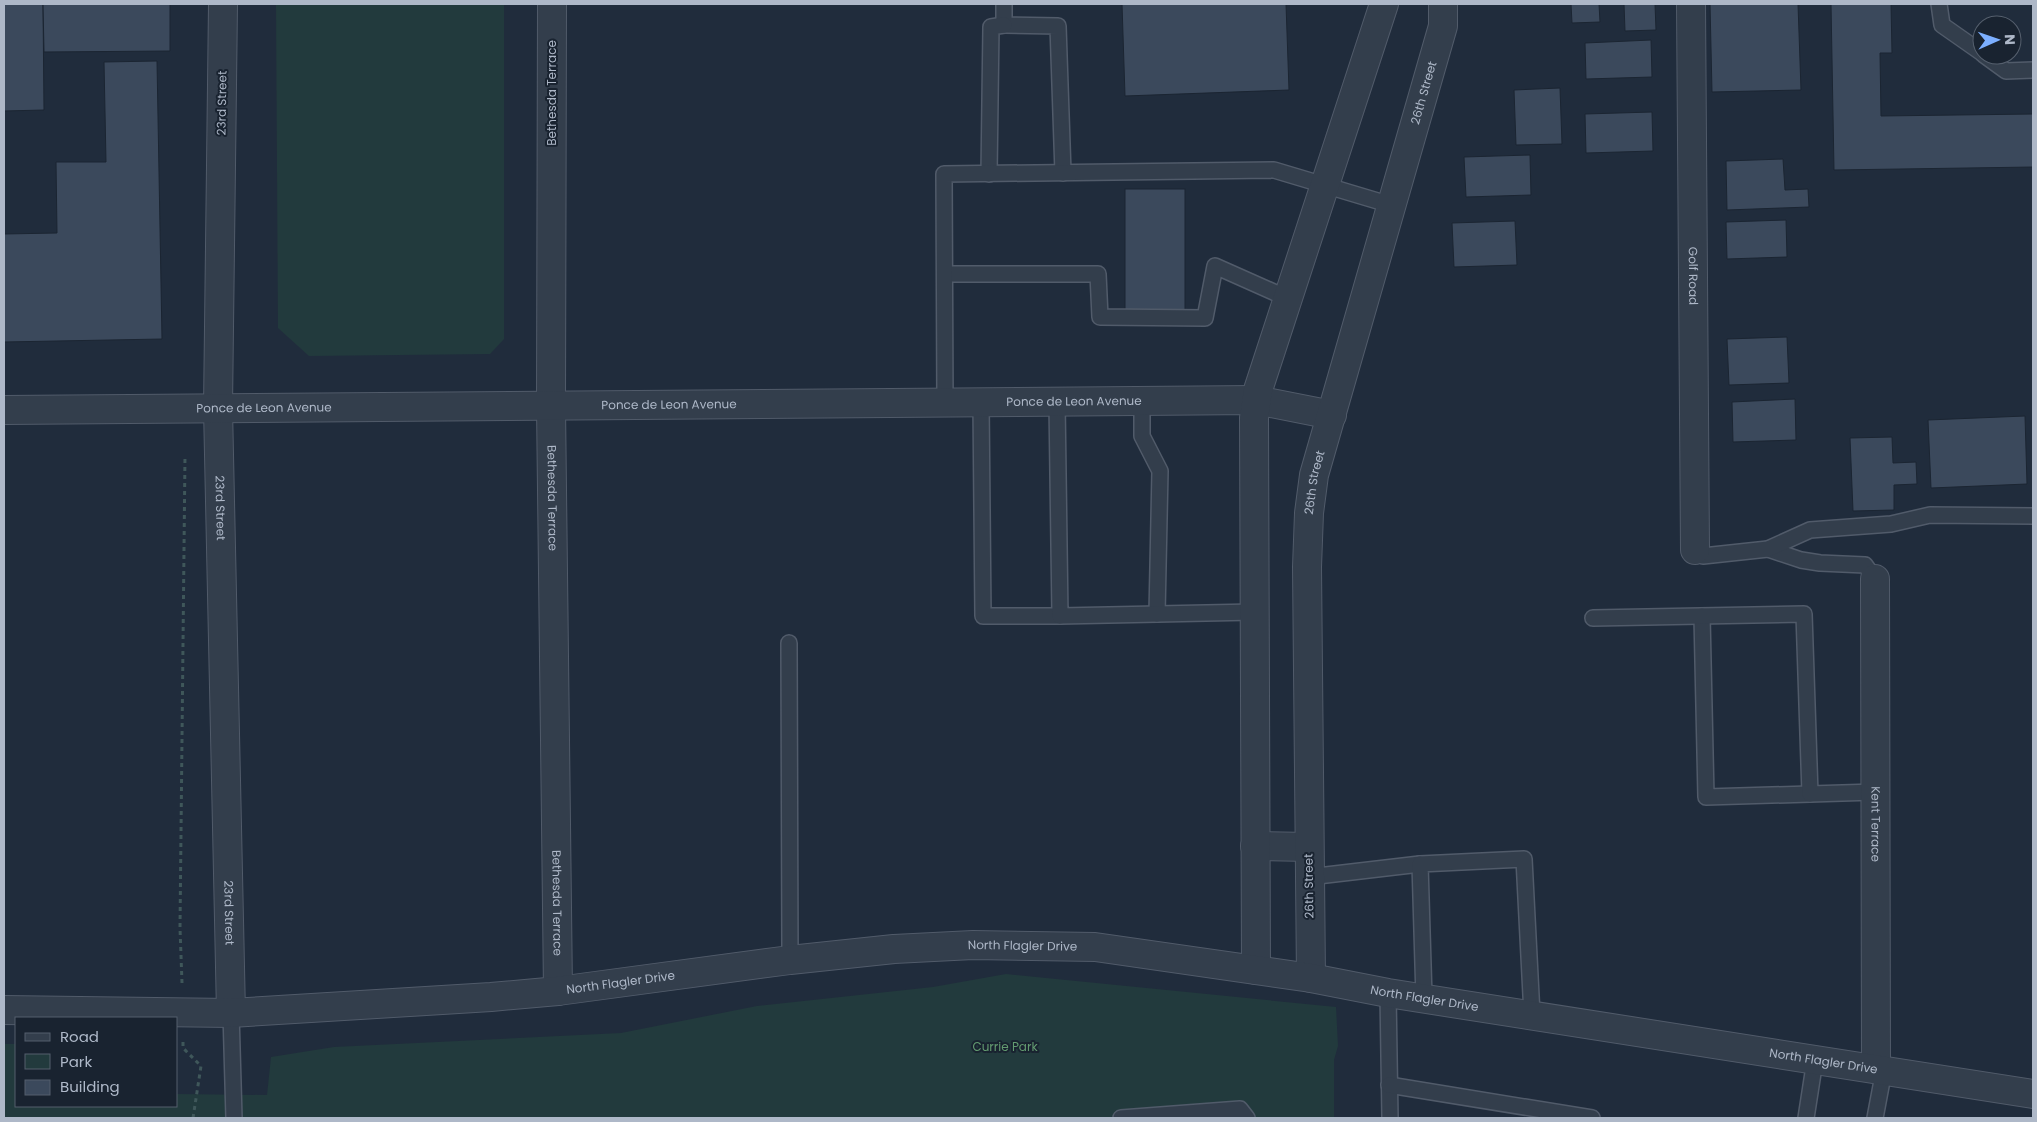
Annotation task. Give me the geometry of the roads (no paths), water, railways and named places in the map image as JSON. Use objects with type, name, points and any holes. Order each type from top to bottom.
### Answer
[{"type":"street","name":"23rd Street","points":[[223,4],[218,408],[230,1012]]},
{"type":"street","name":"Bethesda Terrace","points":[[552,4],[551,406],[558,991]]},
{"type":"street","points":[[1256,970],[1254,418],[1256,400],[1384,4]]},
{"type":"street","name":"26th Street","points":[[1311,978],[1309,877],[1309,513],[1314,475],[1365,302],[1391,205],[1420,112],[1443,26],[1443,4]]},
{"type":"street","name":"Golf Road","points":[[1691,4],[1695,550]]},
{"type":"street","name":"Ponce de Leon Avenue","points":[[4,410],[1256,400],[1332,415]]},
{"type":"street","name":"Kent Terrace","points":[[1874,579],[1875,792],[1880,1070]]},
{"type":"street","points":[[1255,846],[1309,846]]},
{"type":"street","name":"North Flagler Drive","points":[[4,1010],[230,1012],[476,998],[558,991],[790,960],[894,949],[973,945],[1095,947],[1311,978],[1388,993],[2033,1094]]},
{"type":"lane","points":[[1004,4],[1004,25]]},
{"type":"lane","points":[[1939,4],[1942,25],[1972,46]]},
{"type":"lane","points":[[988,174],[991,27],[1004,25],[1058,26],[1063,173]]},
{"type":"lane","points":[[1998,65],[2006,71],[2033,70]]},
{"type":"lane","points":[[945,403],[944,174],[1274,170],[1391,205]]},
{"type":"lane","points":[[945,274],[1098,274],[1100,317],[1205,318],[1216,266],[1288,298]]},
{"type":"lane","points":[[1142,401],[1142,436],[1160,471],[1157,614]]},
{"type":"lane","points":[[981,402],[983,616],[1255,612]]},
{"type":"lane","points":[[1057,402],[1060,616]]},
{"type":"lane","points":[[1695,550],[1704,556],[1768,549],[1810,530],[1891,524],[1930,515],[2033,516]]},
{"type":"lane","points":[[1768,549],[1801,560],[1820,563],[1865,564],[1874,579]]},
{"type":"lane","points":[[1593,618],[1804,614],[1810,794]]},
{"type":"lane","points":[[1702,616],[1706,797],[1875,792]]},
{"type":"lane","points":[[789,643],[790,960]]},
{"type":"lane","points":[[1309,877],[1420,864],[1524,859],[1532,1015]]},
{"type":"lane","points":[[1420,864],[1424,998]]},
{"type":"lane","points":[[1388,993],[1390,1118]]},
{"type":"lane","points":[[230,1012],[234,1118]]},
{"type":"lane","points":[[1806,1118],[1815,1060]]},
{"type":"lane","points":[[1875,1118],[1880,1070]]},
{"type":"lane","points":[[1389,1085],[1592,1118]]},
{"type":"lane","points":[[1121,1118],[1240,1109],[1247,1118]]},
{"type":"park label","name":"Currie Park","points":[[1005,1047]]}]
